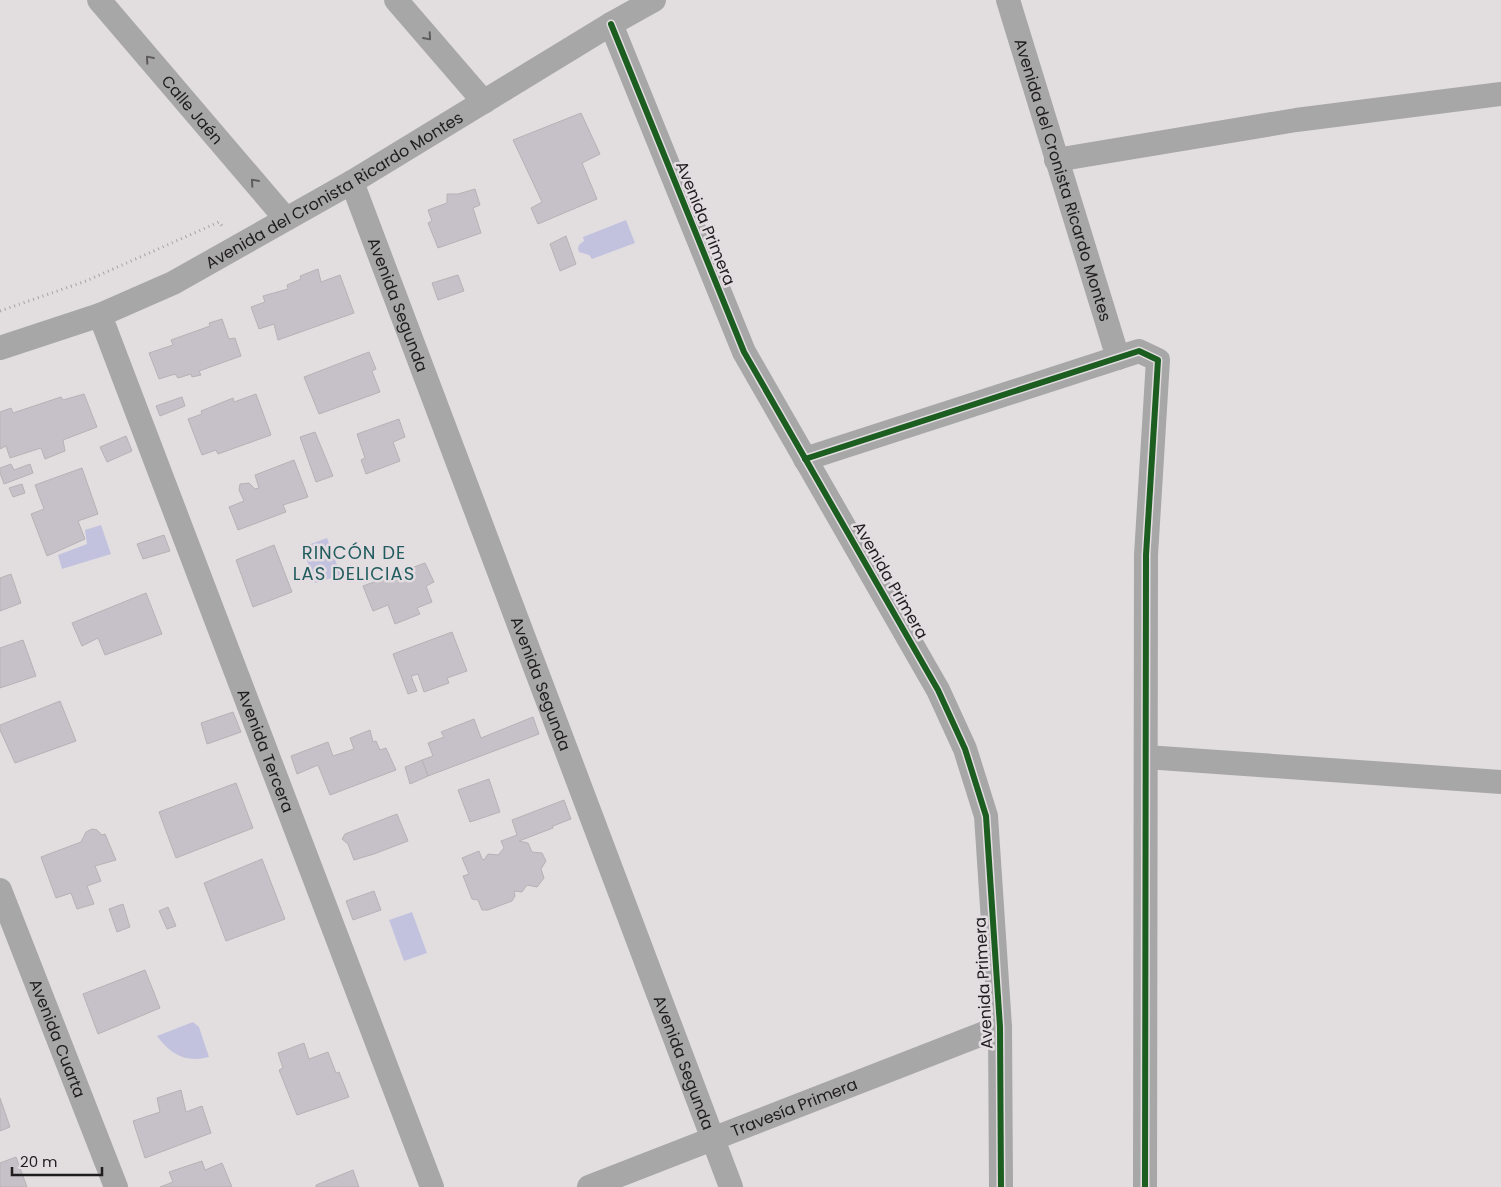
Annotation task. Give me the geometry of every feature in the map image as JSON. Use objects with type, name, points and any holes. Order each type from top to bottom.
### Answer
[{"type":"street","name":"Calle Jaén","points":[[99,0],[286,219]]},
{"type":"street","points":[[396,0],[484,102]]},
{"type":"street","name":"Avenida del Cronista Ricardo Montes","points":[[0,348],[100,315],[173,283],[352,182],[611,24],[654,0]]},
{"type":"street","name":"Avenida del Cronista Ricardo Montes","points":[[1008,0],[1118,358]]},
{"type":"street","name":"Avenida Primera","points":[[611,24],[744,352],[938,690],[965,749],[986,816],[1000,1027],[1001,1187]]},
{"type":"street","points":[[1056,160],[1296,120],[1501,94]]},
{"type":"street","name":"Avenida Segunda","points":[[352,182],[731,1187]]},
{"type":"street","name":"Avenida Tercera","points":[[100,315],[432,1187]]},
{"type":"street","points":[[805,459],[1139,351],[1158,360],[1146,555],[1148,1187]]},
{"type":"street","points":[[1146,758],[1501,782]]},
{"type":"street","name":"Avenida Cuarta","points":[[0,890],[116,1187]]},
{"type":"street","name":"Travesía Primera","points":[[588,1187],[1000,1027]]},
{"type":"path","points":[[0,311],[86,281],[219,222],[236,248]]},
{"type":"water","points":[[626,220],[635,243],[592,259],[589,255],[579,252],[579,245],[584,241],[583,237]]},
{"type":"water","points":[[101,525],[111,554],[62,569],[58,555],[87,544],[85,530]]},
{"type":"water","points":[[327,538],[341,575],[315,583],[302,547]]},
{"type":"water","points":[[412,912],[427,953],[404,961],[389,920]]},
{"type":"water","points":[[193,1022],[199,1027],[209,1057],[193,1059],[180,1056],[162,1043],[157,1036]]},
{"type":"building","points":[[581,113],[600,154],[582,163],[597,199],[538,224],[531,208],[542,202],[513,140]]},
{"type":"building","points":[[475,189],[480,205],[473,208],[481,233],[438,248],[428,223],[432,221],[428,210],[447,203],[447,194],[458,194]]},
{"type":"building","points":[[566,236],[576,264],[560,271],[550,244]]},
{"type":"building","points":[[318,269],[321,282],[340,275],[354,313],[278,340],[274,324],[259,329],[251,307],[265,302],[263,296],[288,289],[287,285],[301,279],[300,276]]},
{"type":"building","points":[[458,275],[464,291],[438,300],[432,283]]},
{"type":"building","points":[[222,319],[229,339],[235,338],[241,356],[199,371],[201,375],[192,377],[191,374],[178,378],[175,374],[159,379],[149,353],[173,345],[171,340],[210,326],[209,323]]},
{"type":"building","points":[[369,352],[376,369],[372,371],[380,392],[319,414],[304,377]]},
{"type":"building","points":[[84,394],[97,427],[63,440],[65,451],[45,459],[41,448],[10,458],[6,446],[0,449],[0,412],[11,408],[13,413],[61,397],[63,400]]},
{"type":"building","points":[[256,394],[271,435],[218,454],[216,450],[202,455],[188,419],[202,414],[201,411],[233,398],[234,402]]},
{"type":"building","points":[[182,397],[185,406],[160,416],[156,406]]},
{"type":"building","points":[[399,419],[405,437],[393,442],[400,461],[366,474],[361,460],[365,458],[357,434]]},
{"type":"building","points":[[315,432],[333,476],[316,482],[300,437]]},
{"type":"building","points":[[126,436],[132,451],[107,462],[100,447]]},
{"type":"building","points":[[294,460],[308,497],[283,505],[286,512],[238,530],[229,507],[244,501],[239,490],[240,484],[249,483],[255,489],[259,488],[255,475]]},
{"type":"building","points":[[11,464],[14,470],[30,464],[33,473],[4,484],[0,468]]},
{"type":"building","points":[[82,468],[98,514],[78,521],[85,539],[47,556],[31,514],[44,509],[35,485]]},
{"type":"building","points":[[22,484],[25,493],[13,497],[9,488]]},
{"type":"building","points":[[164,535],[170,551],[143,559],[137,544]]},
{"type":"building","points":[[274,545],[292,592],[253,607],[236,560]]},
{"type":"building","points":[[425,563],[434,582],[426,586],[432,602],[417,608],[420,614],[395,624],[388,605],[373,611],[363,586]]},
{"type":"building","points":[[11,574],[21,603],[0,611],[0,578]]},
{"type":"building","points":[[146,593],[162,634],[105,655],[98,638],[82,646],[72,623]]},
{"type":"building","points":[[452,632],[467,671],[447,678],[449,683],[424,692],[418,674],[411,676],[417,691],[408,694],[393,654]]},
{"type":"building","points":[[23,640],[36,676],[0,688],[0,648]]},
{"type":"building","points":[[60,701],[76,741],[15,763],[0,730],[0,725]]},
{"type":"building","points":[[233,712],[241,732],[207,744],[201,723]]},
{"type":"building","points":[[533,717],[539,734],[428,776],[422,760],[433,756],[428,743],[444,737],[441,732],[474,719],[481,738]]},
{"type":"building","points":[[370,730],[373,742],[376,741],[380,750],[386,748],[396,770],[330,795],[318,765],[297,774],[291,756],[328,742],[333,756],[354,749],[350,738]]},
{"type":"building","points":[[422,760],[428,776],[410,784],[405,767]]},
{"type":"building","points":[[489,779],[500,812],[470,822],[458,790]]},
{"type":"building","points":[[236,783],[253,828],[176,858],[159,812]]},
{"type":"building","points":[[564,800],[571,819],[519,841],[528,843],[532,852],[542,853],[546,861],[541,869],[544,878],[537,887],[527,885],[522,892],[514,891],[515,896],[512,901],[488,910],[482,910],[478,900],[472,899],[463,876],[469,874],[462,858],[479,851],[484,860],[488,854],[498,855],[504,848],[501,841],[517,835],[512,820]]},
{"type":"building","points":[[397,814],[408,841],[354,860],[348,844],[342,839],[345,834]]},
{"type":"building","points":[[92,829],[97,830],[102,835],[105,834],[116,860],[95,866],[101,881],[87,886],[94,904],[77,909],[71,893],[56,898],[41,857],[81,842],[86,832]]},
{"type":"building","points":[[262,859],[285,919],[226,941],[204,883]]},
{"type":"building","points":[[374,891],[381,910],[353,920],[346,901]]},
{"type":"building","points":[[123,904],[130,927],[117,932],[109,909]]},
{"type":"building","points":[[168,907],[176,926],[167,929],[159,911]]},
{"type":"building","points":[[145,970],[160,1008],[98,1034],[83,994]]},
{"type":"building","points":[[304,1043],[309,1059],[328,1052],[336,1073],[339,1072],[349,1097],[297,1115],[279,1070],[283,1068],[278,1053]]},
{"type":"building","points":[[181,1090],[186,1112],[202,1106],[211,1133],[145,1158],[133,1121],[160,1112],[157,1098]]},
{"type":"building","points":[[0,1098],[10,1127],[0,1131]]},
{"type":"building","points":[[16,1157],[27,1187],[0,1187],[0,1163]]},
{"type":"building","points":[[202,1161],[205,1170],[222,1163],[232,1187],[160,1187],[173,1182],[169,1172]]},
{"type":"building","points":[[353,1170],[359,1187],[316,1187],[316,1185]]},
{"type":"cycle path","points":[[611,24],[744,352],[938,690],[965,749],[986,816],[1000,1027],[1001,1187]]},
{"type":"cycle path","points":[[805,459],[1139,351],[1158,360],[1146,555],[1145,1187]]},
{"type":"district","name":"RINCÓN DE LAS DELICIAS","points":[[354,563]]}]
